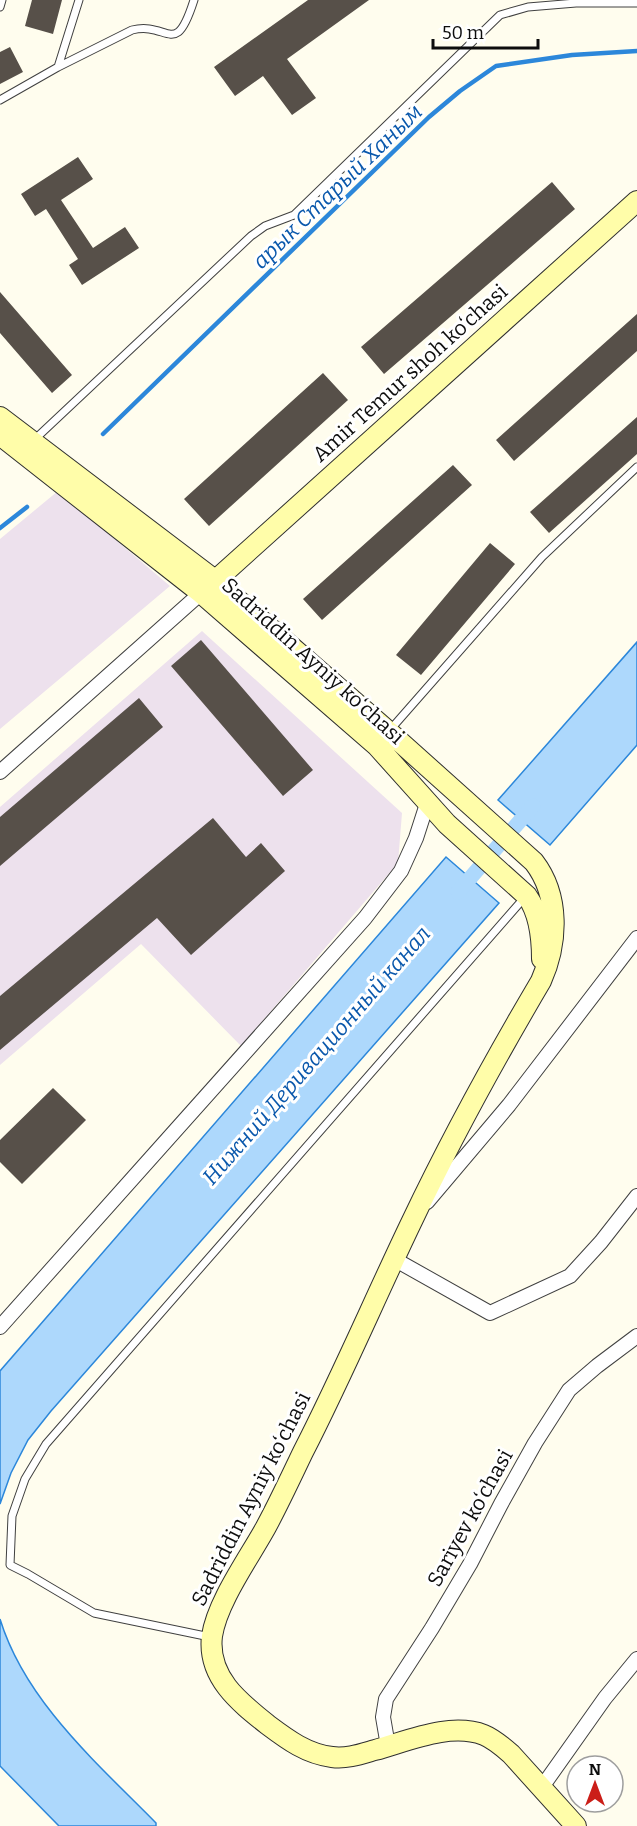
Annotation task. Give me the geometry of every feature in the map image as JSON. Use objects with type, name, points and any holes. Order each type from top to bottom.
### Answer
[{"type":"main road","name":"Amir Temur shoh ko‘chasi","points":[[208,587],[637,201]]},
{"type":"main road","name":"Sadriddin Ayniy ko‘chasi","points":[[0,417],[389,732],[534,862],[543,875],[553,910],[554,926],[549,961],[532,996],[484,1078],[413,1218],[268,1524],[225,1599],[212,1637],[213,1662],[222,1682],[247,1707],[294,1744],[317,1754],[341,1758],[441,1732],[474,1732],[502,1746],[576,1826]]},
{"type":"main road","name":"Sadriddin Ayniy ko‘chasi","points":[[0,435],[208,587],[377,746],[447,824],[521,890],[531,902],[537,919],[542,955],[538,981],[532,996]]},
{"type":"street","name":"Amir Temur shoh ko‘chasi","points":[[0,772],[208,587]]},
{"type":"street","points":[[0,1327],[365,918],[401,870],[416,838],[427,804]]},
{"type":"street","name":"Sadriddin Ayniy ko‘chasi","points":[[413,1218],[509,1105],[637,938]]},
{"type":"street","points":[[394,1259],[490,1313],[570,1276],[601,1242],[637,1196]]},
{"type":"street","name":"Sariyev ko‘chasi","points":[[388,1746],[383,1717],[386,1699],[470,1564],[535,1443],[569,1390],[637,1336]]},
{"type":"street","points":[[542,1787],[605,1698],[637,1659]]},
{"type":"lane","points":[[0,6],[2,0]]},
{"type":"lane","points":[[58,67],[79,0]]},
{"type":"lane","points":[[0,100],[58,67],[132,30],[140,28],[170,35],[177,33],[183,29],[194,0]]},
{"type":"lane","points":[[32,442],[251,236],[265,226],[294,215],[500,15],[528,7],[576,3],[637,3]]},
{"type":"lane","points":[[389,732],[542,557],[637,466]]},
{"type":"lane","points":[[212,1637],[94,1613],[10,1565],[12,1516],[25,1479],[46,1444],[521,890]]},
{"type":"shaded area","points":[[58,491],[170,586],[0,729],[0,539]]},
{"type":"shaded area","points":[[202,631],[402,813],[398,863],[241,1046],[141,944],[0,1065],[0,807]]},
{"type":"water","points":[[637,642],[637,745],[550,845],[498,800]]},
{"type":"water","points":[[446,857],[499,903],[51,1411],[28,1440],[11,1473],[0,1504],[0,1371]]},
{"type":"water","points":[[0,1619],[11,1649],[45,1704],[87,1754],[156,1823],[156,1826],[59,1826],[0,1766]]},
{"type":"building","points":[[32,0],[62,0],[53,34],[25,26]]},
{"type":"building","points":[[308,0],[369,0],[287,59],[316,98],[292,115],[263,76],[235,96],[214,67]]},
{"type":"building","points":[[10,47],[23,72],[0,84],[0,52]]},
{"type":"building","points":[[78,157],[93,179],[61,200],[93,248],[125,227],[139,248],[82,285],[69,265],[78,259],[46,209],[35,216],[21,194]]},
{"type":"building","points":[[552,182],[575,209],[384,374],[361,347]]},
{"type":"building","points":[[0,292],[72,375],[52,393],[0,333]]},
{"type":"building","points":[[637,314],[637,351],[514,461],[496,440]]},
{"type":"building","points":[[323,373],[348,400],[209,526],[184,499]]},
{"type":"building","points":[[637,417],[637,454],[549,533],[530,512]]},
{"type":"building","points":[[453,465],[472,485],[322,620],[303,599]]},
{"type":"building","points":[[490,543],[515,564],[421,675],[396,655]]},
{"type":"building","points":[[201,640],[313,770],[283,796],[171,666]]},
{"type":"building","points":[[139,698],[163,727],[0,866],[0,817]]},
{"type":"building","points":[[213,818],[246,857],[261,843],[285,871],[191,955],[157,918],[0,1050],[0,996]]},
{"type":"building","points":[[53,1088],[86,1120],[22,1184],[0,1162],[0,1140]]},
{"type":"waterway","name":"арык Старый Ханым","points":[[103,434],[429,117],[460,91],[496,66],[572,55],[637,51]]},
{"type":"waterway","name":"арык Старый Ханым","points":[[0,528],[27,507]]},
{"type":"waterway","name":"Нижний Деривационный канал","points":[[458,892],[533,806]]}]
